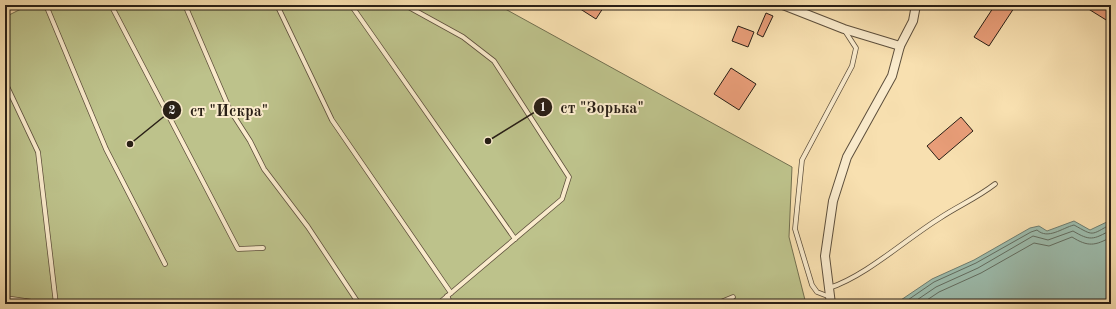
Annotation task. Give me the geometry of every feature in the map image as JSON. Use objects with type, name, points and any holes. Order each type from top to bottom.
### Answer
[{"type":"street","points":[[5,7],[9,5]]},
{"type":"street","points":[[783,5],[844,29],[900,46]]},
{"type":"street","points":[[830,301],[825,256],[833,201],[847,157],[892,76],[900,46],[912,22],[916,5]]},
{"type":"lane","points":[[46,5],[106,149],[165,264]]},
{"type":"lane","points":[[111,5],[238,248],[263,248]]},
{"type":"lane","points":[[185,5],[230,110],[250,141],[264,169],[308,227],[359,304]]},
{"type":"lane","points":[[277,5],[332,120],[451,293]]},
{"type":"lane","points":[[351,5],[515,239]]},
{"type":"lane","points":[[405,5],[463,37],[494,61],[569,177],[562,199],[438,304]]},
{"type":"lane","points":[[830,301],[817,292],[812,285],[795,229],[802,160],[852,66],[856,48],[844,29]]},
{"type":"lane","points":[[5,82],[38,152],[56,304]]},
{"type":"lane","points":[[829,288],[853,277],[941,217],[982,194],[995,184]]},
{"type":"lane","points":[[447,296],[451,304]]},
{"type":"lane","points":[[716,304],[733,297]]},
{"type":"lane","points":[[5,298],[47,304]]},
{"type":"green space","points":[[29,5],[498,5],[792,167],[789,237],[805,300],[794,302],[794,304],[5,304],[5,17]]},
{"type":"water","points":[[1111,220],[1111,304],[895,304],[932,279],[974,260],[1030,228],[1039,226],[1047,231],[1074,221],[1090,230]]},
{"type":"building","points":[[574,5],[605,5],[596,19]]},
{"type":"building","points":[[995,5],[1016,5],[989,46],[974,37]]},
{"type":"building","points":[[1082,5],[1111,5],[1111,23]]},
{"type":"building","points":[[766,13],[773,16],[763,37],[757,34]]},
{"type":"building","points":[[738,26],[754,32],[748,47],[732,41]]},
{"type":"building","points":[[731,68],[756,84],[739,110],[714,94]]},
{"type":"building","points":[[961,117],[973,131],[939,160],[927,146]]},
{"type":"place","name":"ст \"Зорька\"","points":[[488,141]]},
{"type":"place","name":"ст \"Искра\"","points":[[130,144]]}]
